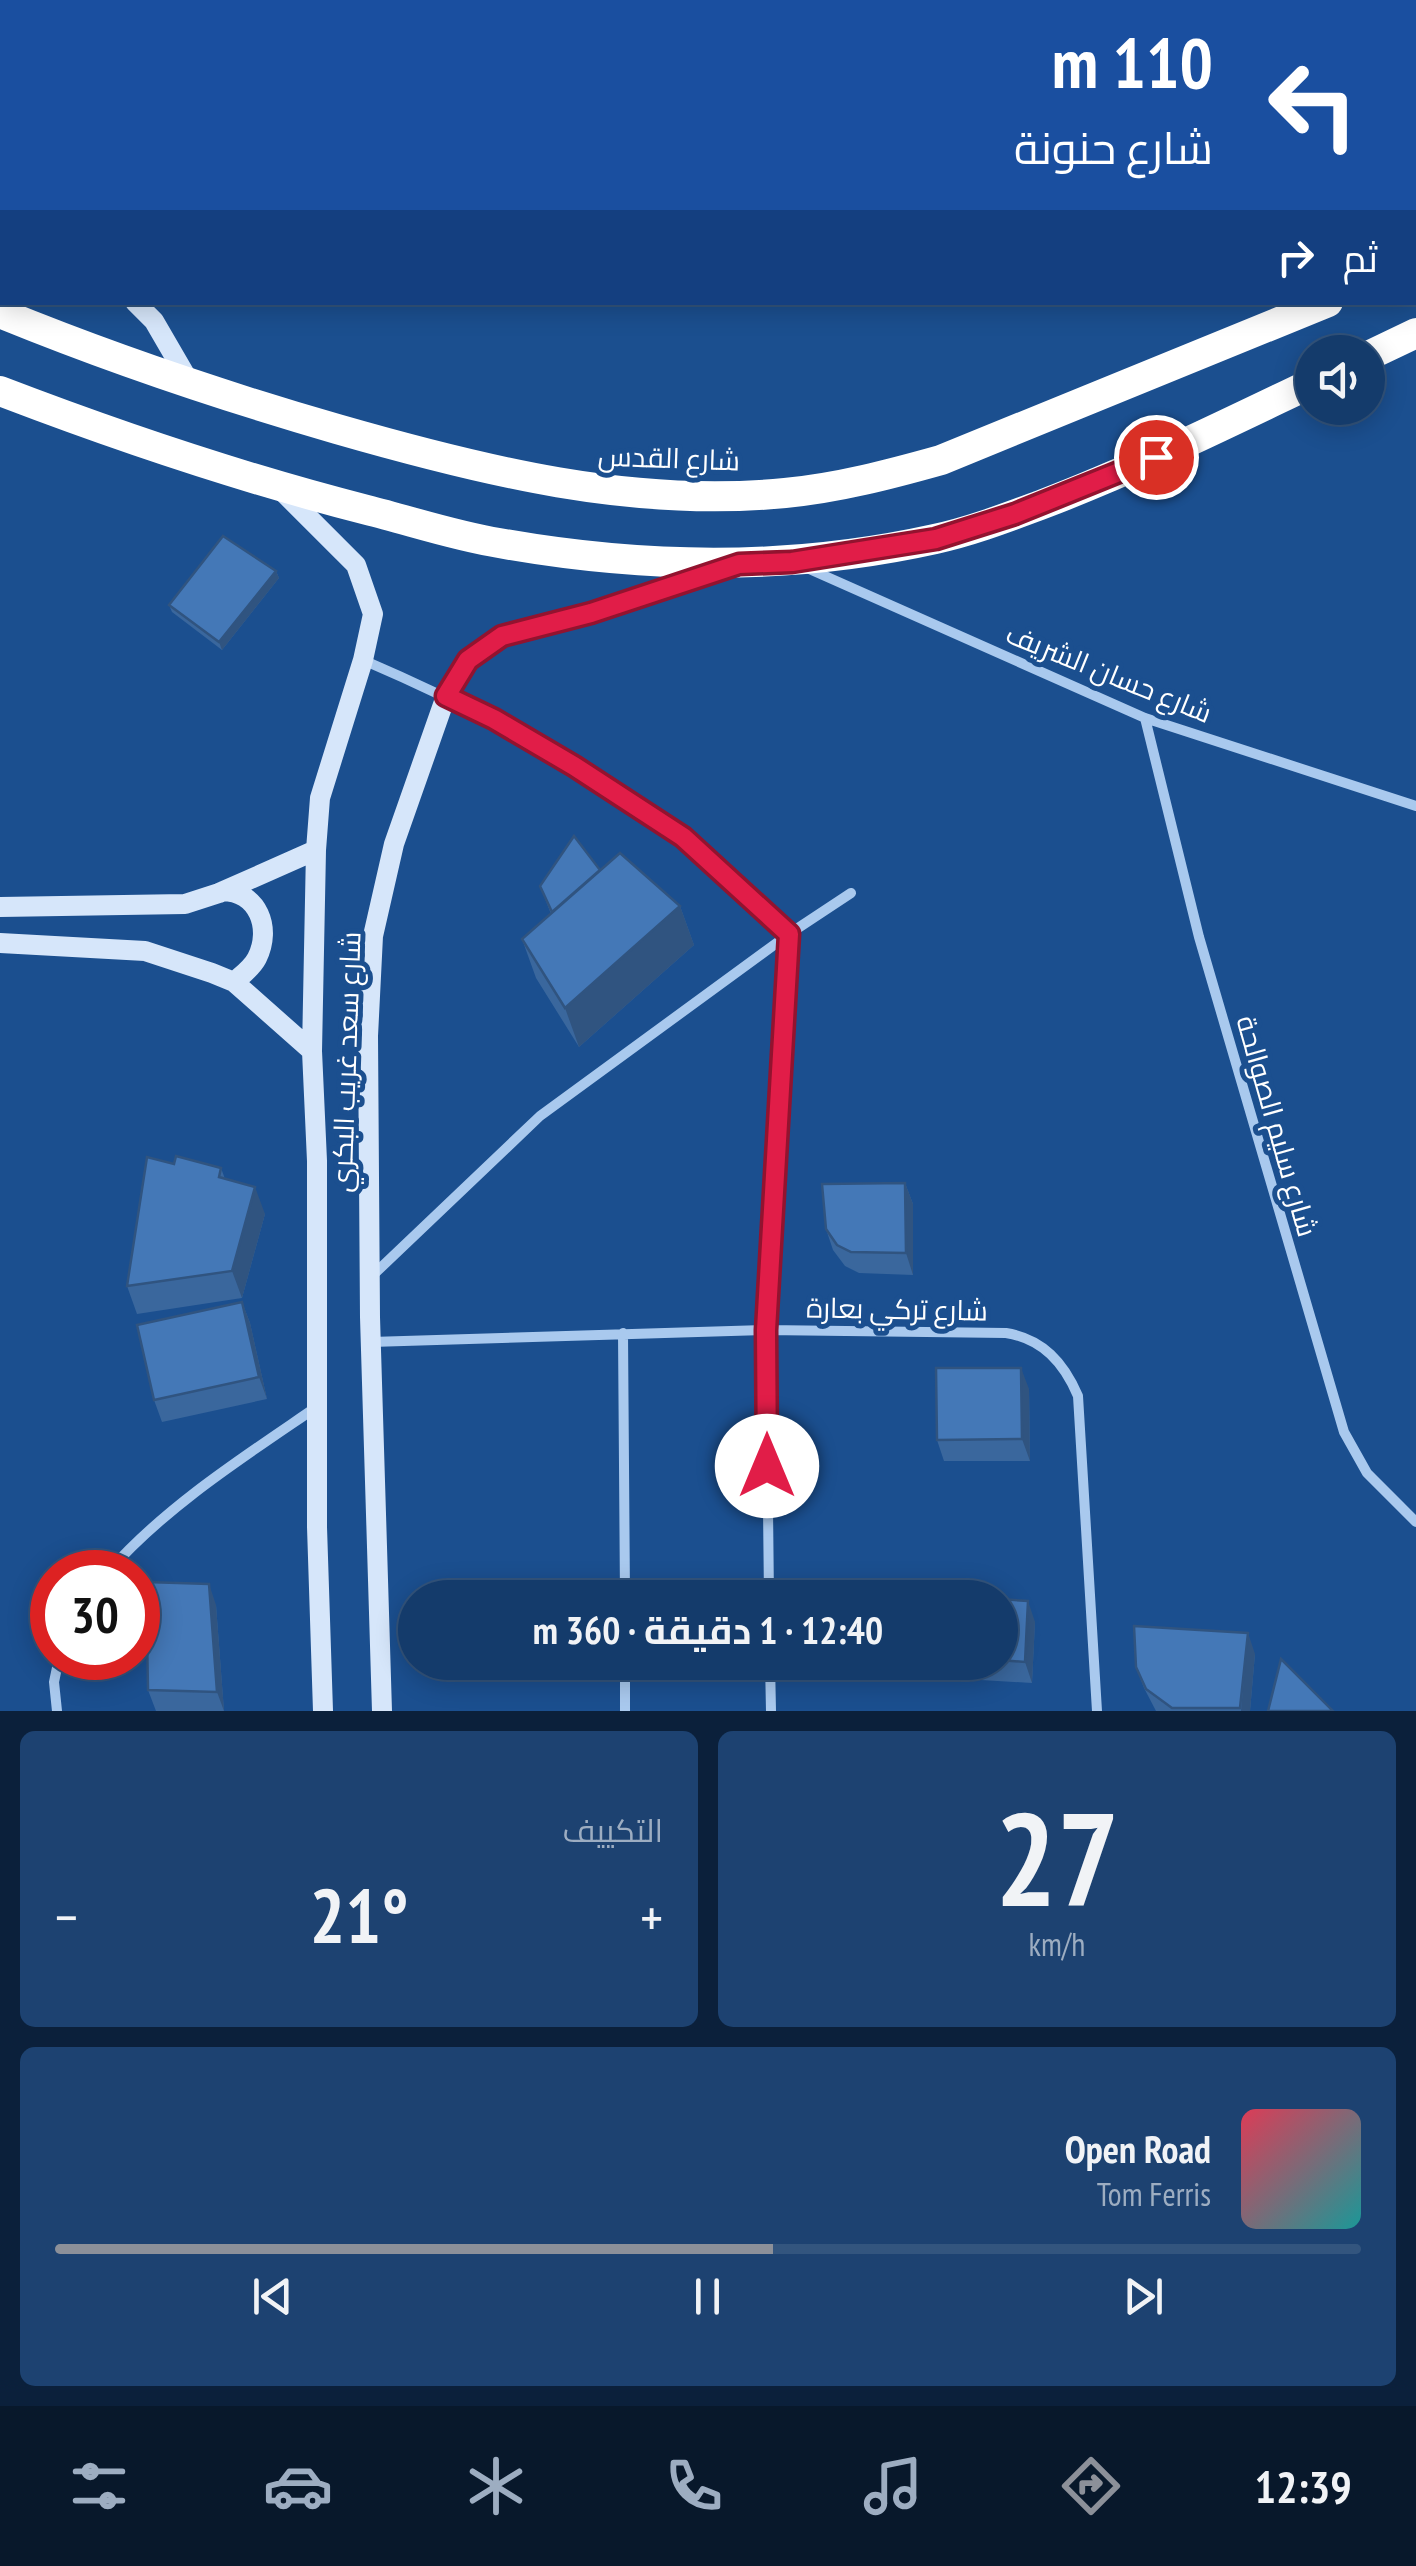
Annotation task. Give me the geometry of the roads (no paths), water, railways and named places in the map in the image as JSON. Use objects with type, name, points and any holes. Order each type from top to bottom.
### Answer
[{"type":"highway","name":"شارع القدس","points":[[0,314],[190,383],[457,462],[560,484],[646,494],[786,493],[890,474],[941,460],[1321,305]]},
{"type":"highway","points":[[1385,348],[1416,333]]},
{"type":"highway","points":[[0,390],[99,429],[278,488],[494,543],[586,557],[739,564],[792,562],[936,539],[990,524],[1156,457],[1295,391]]},
{"type":"street","points":[[137,305],[154,321],[190,383]]},
{"type":"street","name":"شارع سعد غريب البكري","points":[[278,488],[356,564],[373,614],[363,660],[320,798],[316,850],[312,1050],[317,1161],[316,1527],[324,1711]]},
{"type":"street","name":"شارع حسان الشريف","points":[[792,562],[1145,718],[1416,806]]},
{"type":"street","name":"شارع سعد غريب البكري","points":[[382,1711],[370,1342],[368,1036],[373,936],[394,844],[446,696],[468,660],[502,636],[591,613],[739,564]]},
{"type":"street","points":[[363,660],[494,719],[574,766],[683,837],[789,934]]},
{"type":"street","name":"شارع سليم الصوالحة","points":[[1145,718],[1199,937],[1344,1432],[1367,1473],[1416,1522]]},
{"type":"street","points":[[0,907],[185,904],[316,850]]},
{"type":"street","points":[[223,890],[248,896],[262,929],[255,962],[234,982]]},
{"type":"street","points":[[370,1278],[540,1116],[852,892]]},
{"type":"street","points":[[769,1580],[766,1330],[789,934]]},
{"type":"street","points":[[0,943],[145,951],[234,982],[312,1050]]},
{"type":"street","name":"شارع تركي بعارة","points":[[370,1342],[766,1330],[1006,1333],[1034,1342],[1057,1359],[1078,1396],[1096,1711]]},
{"type":"street","points":[[623,1333],[624,1580]]},
{"type":"street","points":[[129,1550],[218,1475],[318,1406]]},
{"type":"street","points":[[54,1680],[57,1711]]},
{"type":"street","points":[[625,1680],[625,1711]]},
{"type":"street","points":[[770,1680],[771,1711]]}]
